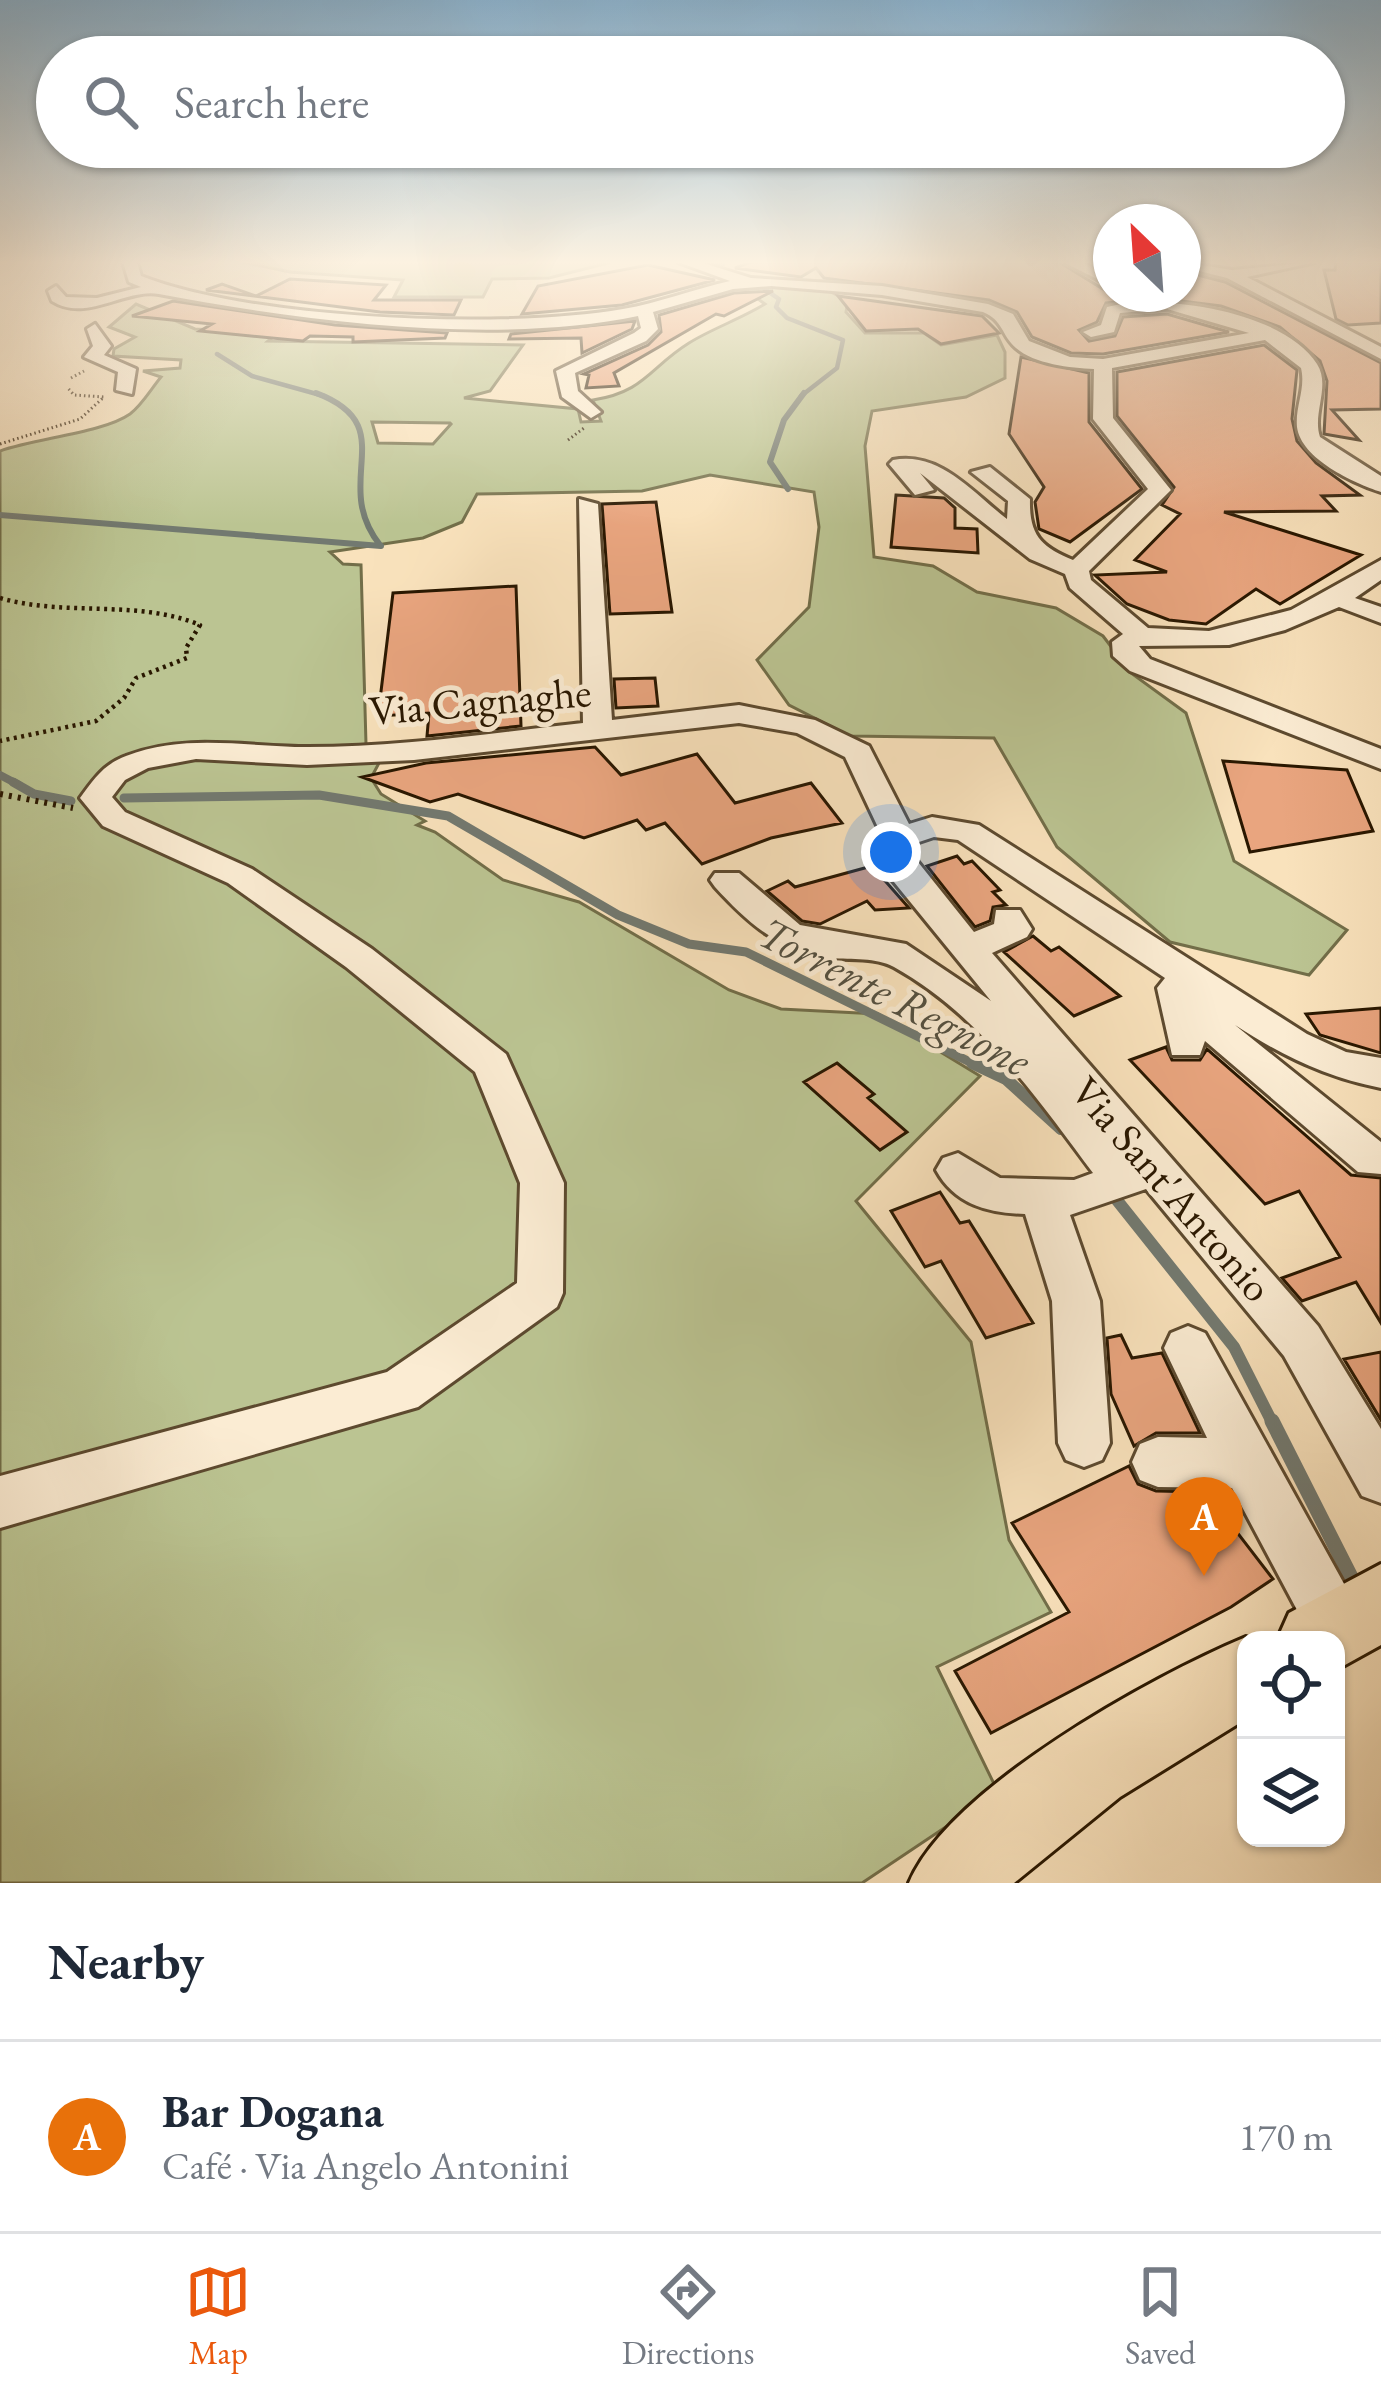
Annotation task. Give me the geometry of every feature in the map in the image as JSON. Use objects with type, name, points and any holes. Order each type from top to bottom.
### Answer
[{"type":"main road","points":[[952,1883],[1004,1829],[1131,1736],[1237,1681]]},
{"type":"street","points":[[99,350],[93,357],[127,369],[125,390]]},
{"type":"street","points":[[591,412],[569,393],[565,371],[612,350]]},
{"type":"street","points":[[1036,350],[1067,362],[1103,364],[1200,350]]},
{"type":"street","points":[[1295,350],[1313,376],[1306,427],[1312,440],[1381,484]]},
{"type":"street","points":[[1077,570],[1160,490],[1103,418],[1103,364]]},
{"type":"street","points":[[923,490],[900,464],[916,463],[970,497],[1000,529],[1018,536]]},
{"type":"street","points":[[982,472],[1018,499],[1018,536],[1024,547],[1077,570]]},
{"type":"street","points":[[587,504],[598,733]]},
{"type":"street","points":[[1340,603],[1381,567]]},
{"type":"street","points":[[1077,570],[1079,583],[1140,635]]},
{"type":"street","points":[[1340,603],[1381,615]]},
{"type":"street","points":[[1381,605],[1340,603],[1235,636],[1140,635],[1125,642],[1127,656],[1140,665],[1381,760]]},
{"type":"street","name":"Via Cagnaghe","points":[[101,806],[96,797],[114,772],[196,750],[307,756],[598,733],[681,717],[739,715],[805,726],[858,752],[899,838]]},
{"type":"street","points":[[0,1502],[400,1391],[540,1293],[542,1183],[492,1064],[359,958],[240,876],[114,819],[101,806]]},
{"type":"street","points":[[899,838],[932,827],[967,832],[1174,977],[1338,1065],[1381,1073]]},
{"type":"street","name":"Via Sant'Antonio","points":[[899,838],[893,851],[902,871],[968,949],[1139,1174],[1301,1341],[1381,1478]]},
{"type":"street","points":[[727,880],[751,906],[799,940],[899,955],[951,986],[1022,1051],[1139,1174],[1059,1198],[991,1195],[958,1170]]},
{"type":"street","points":[[968,949],[1014,929],[1008,918]]},
{"type":"street","points":[[1174,977],[1186,1045]]},
{"type":"street","points":[[1174,977],[1239,1050],[1320,1111],[1372,1160]]},
{"type":"street","points":[[1059,1198],[1076,1300],[1084,1443]]},
{"type":"street","points":[[1188,1348],[1247,1463],[1345,1624]]},
{"type":"street","points":[[1158,1462],[1247,1463]]},
{"type":"path","points":[[0,444],[80,419],[104,397],[68,390]]},
{"type":"path","points":[[0,598],[101,614],[188,617],[200,626],[186,648],[187,658],[136,677],[122,708],[100,722],[0,741]]},
{"type":"path","points":[[0,794],[35,804],[101,806]]},
{"type":"green space","points":[[114,350],[520,350],[490,391],[464,398],[578,409],[581,422],[601,421],[593,400],[636,385],[676,352],[1004,350],[1005,378],[966,397],[872,411],[865,446],[874,557],[933,566],[977,592],[1056,608],[1103,636],[1131,673],[1186,713],[1234,861],[1347,930],[1309,975],[1170,942],[1057,847],[994,738],[850,736],[789,705],[757,660],[809,607],[819,527],[814,492],[710,475],[642,491],[477,494],[462,522],[423,538],[330,552],[343,564],[361,565],[367,755],[379,763],[371,778],[381,794],[425,821],[417,825],[435,832],[503,880],[579,902],[729,990],[781,1009],[878,1014],[980,1076],[856,1201],[971,1342],[1009,1540],[1051,1612],[937,1667],[998,1792],[862,1883],[0,1883],[0,451],[118,421],[134,410],[161,377],[143,371],[180,368],[181,360],[113,356]],"holes":[[[372,422],[451,424],[433,444],[378,443]]]},
{"type":"building","points":[[637,350],[654,350],[614,373],[619,386],[586,388],[589,375],[584,374]]},
{"type":"building","points":[[1063,350],[1127,350],[1071,353]]},
{"type":"building","points":[[1237,350],[1270,350],[1297,370],[1292,419],[1297,441],[1316,463],[1360,495],[1322,496],[1336,511],[1224,512],[1361,555],[1280,604],[1256,589],[1206,624],[1169,620],[1127,604],[1095,575],[1167,572],[1135,560],[1180,514],[1162,505],[1174,487],[1117,416],[1117,372]]},
{"type":"building","points":[[1307,350],[1356,350],[1381,363],[1381,409],[1332,410],[1359,440],[1324,434],[1327,381],[1320,361]]},
{"type":"building","points":[[1021,357],[1089,373],[1089,422],[1142,489],[1070,542],[1039,529],[1035,502],[1044,487],[1009,434]]},
{"type":"building","points":[[896,495],[944,498],[955,508],[955,528],[977,529],[978,553],[891,547]]},
{"type":"building","points":[[656,502],[672,612],[610,614],[602,504]]},
{"type":"building","points":[[516,586],[521,726],[427,736],[429,713],[378,716],[393,593]]},
{"type":"building","points":[[655,678],[658,706],[616,708],[614,679]]},
{"type":"building","points":[[595,747],[621,775],[697,754],[735,803],[811,783],[842,823],[771,838],[702,864],[665,823],[646,830],[637,820],[584,838],[458,794],[430,802],[362,777],[426,763]]},
{"type":"building","points":[[1223,761],[1347,770],[1373,831],[1250,852]]},
{"type":"building","points":[[957,856],[964,864],[972,861],[1000,890],[993,892],[1006,905],[993,907],[990,921],[975,927],[927,866]]},
{"type":"building","points":[[872,866],[909,908],[875,910],[867,901],[820,924],[802,921],[767,891],[788,881],[795,887]]},
{"type":"building","points":[[1033,936],[1051,951],[1059,947],[1120,996],[1074,1016],[1004,952]]},
{"type":"building","points":[[1381,1008],[1381,1053],[1320,1035],[1306,1014]]},
{"type":"building","points":[[1166,1047],[1172,1060],[1200,1060],[1207,1049],[1351,1175],[1381,1178],[1381,1323],[1356,1282],[1302,1301],[1282,1278],[1340,1257],[1299,1191],[1265,1204],[1130,1060]]},
{"type":"building","points":[[837,1063],[874,1094],[868,1098],[907,1132],[880,1150],[804,1082]]},
{"type":"building","points":[[940,1192],[960,1223],[969,1221],[1033,1323],[986,1338],[941,1261],[925,1267],[891,1211]]},
{"type":"building","points":[[1121,1335],[1132,1358],[1162,1353],[1200,1433],[1156,1433],[1134,1446],[1111,1394],[1107,1338]]},
{"type":"building","points":[[1381,1352],[1381,1420],[1344,1359]]},
{"type":"building","points":[[1129,1466],[1138,1484],[1156,1491],[1206,1492],[1273,1579],[1231,1607],[991,1733],[955,1671],[1069,1612],[1012,1523]]},
{"type":"waterway","points":[[803,395],[837,368],[841,350]]},
{"type":"waterway","points":[[217,354],[252,376],[320,395]]},
{"type":"waterway","points":[[320,395],[324,396]]},
{"type":"waterway","points":[[320,395],[342,406],[356,422],[361,439],[361,499],[366,521],[380,545]]},
{"type":"waterway","points":[[788,489],[770,462],[784,420],[803,395]]},
{"type":"waterway","points":[[0,515],[381,546]]},
{"type":"waterway","name":"Torrente Regnone","points":[[0,775],[19,785]]},
{"type":"waterway","name":"Torrente Regnone","points":[[13,782],[34,794],[71,801]]},
{"type":"waterway","name":"Torrente Regnone","points":[[124,798],[319,795],[448,816],[618,915],[689,944],[746,952],[978,1066]]},
{"type":"waterway","name":"Torrente Regnone","points":[[972,1063],[1006,1079],[1061,1129]]},
{"type":"waterway","name":"Torrente Regnone","points":[[1112,1194],[1234,1347],[1273,1424]]},
{"type":"waterway","name":"Torrente Regnone","points":[[1272,1421],[1355,1585]]},
{"type":"place","name":"Bar Dogana","points":[[1204,1576]]}]
